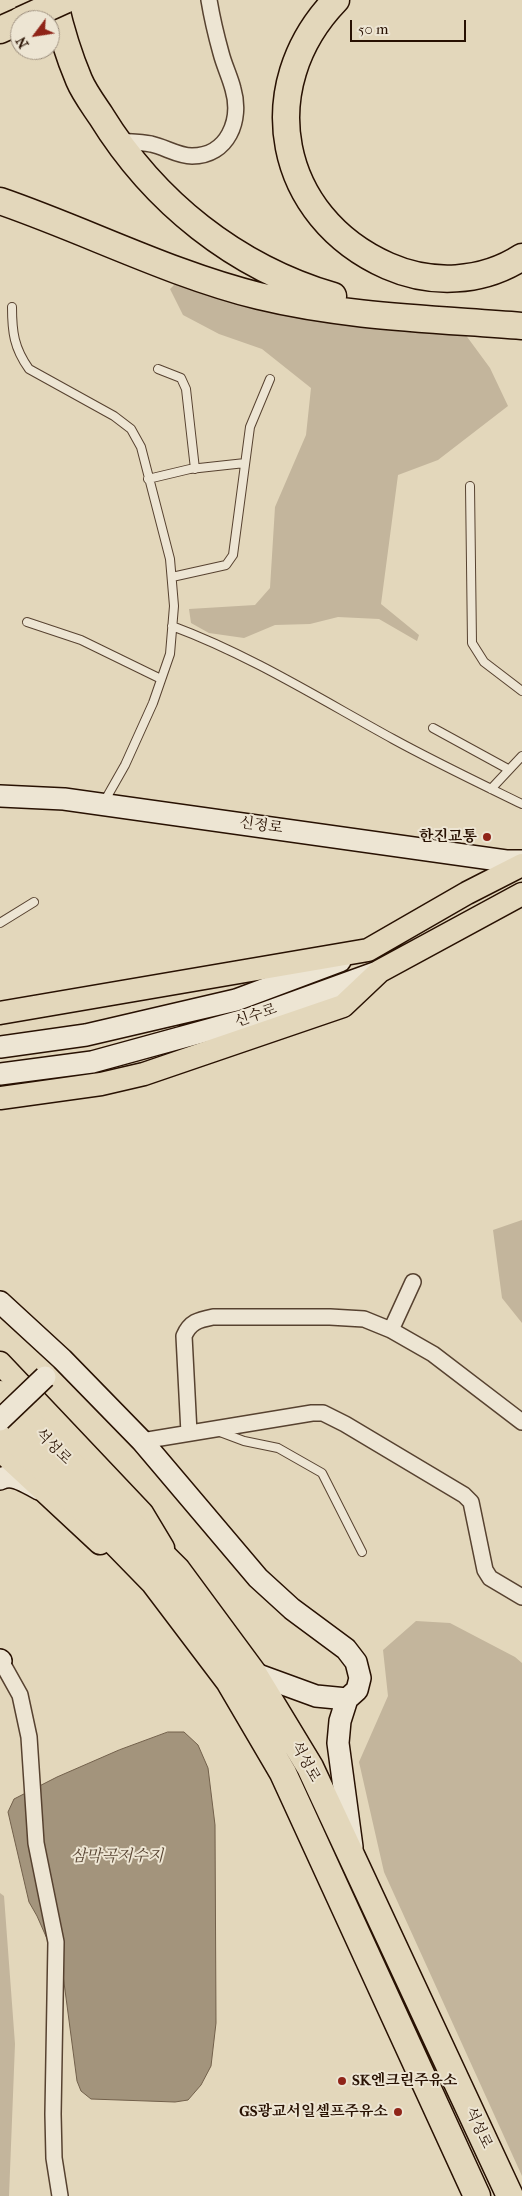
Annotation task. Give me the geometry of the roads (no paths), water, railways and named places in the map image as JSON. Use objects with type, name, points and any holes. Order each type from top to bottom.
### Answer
[{"type":"highway","points":[[54,0],[59,24],[79,82],[117,141],[146,178],[175,207],[220,243],[262,268],[307,288],[361,304],[425,318]]},
{"type":"highway","points":[[43,10],[65,0]]},
{"type":"highway","points":[[336,0],[317,22],[302,46],[287,90],[286,134],[298,179],[321,217],[352,247],[376,261],[402,272],[428,278],[450,279],[474,276],[495,271],[522,256]]},
{"type":"highway","points":[[0,201],[156,262],[211,282],[259,296],[356,313],[522,326]]},
{"type":"highway","name":"석성로","points":[[0,1394],[177,1570],[253,1673],[310,1767],[510,2196]]},
{"type":"highway","name":"석성로","points":[[0,1422],[154,1582],[230,1681],[282,1773],[477,2196]]},
{"type":"main road","name":"신수로","points":[[368,950],[522,861]]},
{"type":"main road","name":"신수로","points":[[380,972],[522,894]]},
{"type":"main road","points":[[0,1013],[368,950]]},
{"type":"main road","points":[[0,1098],[101,1084],[144,1074],[218,1050],[343,1006],[380,972]]},
{"type":"main road","points":[[0,1363],[142,1513],[177,1570]]},
{"type":"main road","points":[[0,1450],[98,1541],[154,1582]]},
{"type":"street","points":[[117,141],[153,144],[190,156],[206,154],[219,149],[228,138],[236,108],[235,99],[214,28],[209,0]]},
{"type":"street","name":"신정로","points":[[0,796],[64,799],[506,861],[522,861]]},
{"type":"street","name":"신수로","points":[[0,1047],[86,1035],[236,1000],[368,950]]},
{"type":"street","name":"신수로","points":[[0,1074],[102,1060],[245,1020],[380,972]]},
{"type":"street","points":[[391,1330],[413,1282]]},
{"type":"street","points":[[0,1302],[62,1359],[142,1441],[258,1578],[292,1609],[346,1649],[356,1662],[360,1678],[357,1690],[347,1699],[340,1721],[338,1743],[355,1862]]},
{"type":"street","points":[[189,1433],[184,1336],[187,1328],[196,1320],[213,1318],[330,1317],[364,1319],[391,1330],[433,1354],[522,1422]]},
{"type":"street","points":[[0,1422],[62,1359]]},
{"type":"street","points":[[142,1441],[312,1412],[322,1413],[345,1424],[464,1495],[472,1502],[485,1570],[490,1578],[522,1597]]},
{"type":"street","points":[[0,1479],[5,1477],[17,1478],[43,1490]]},
{"type":"street","points":[[0,1661],[20,1694],[29,1737],[36,1843],[56,1942],[54,2158],[60,2196]]},
{"type":"street","points":[[253,1673],[316,1696],[347,1699]]},
{"type":"lane","points":[[12,307],[12,332],[20,356],[29,369],[114,416],[131,429],[141,447],[170,558],[174,606],[170,654],[125,765],[103,804]]},
{"type":"lane","points":[[158,369],[180,378],[186,389],[195,469]]},
{"type":"lane","points":[[172,577],[217,568],[226,564],[233,555],[250,427],[270,379]]},
{"type":"lane","points":[[148,479],[195,469],[245,463]]},
{"type":"lane","points":[[470,486],[472,643],[484,662],[522,691]]},
{"type":"lane","points":[[27,622],[81,640],[161,679]]},
{"type":"lane","points":[[172,626],[207,639],[237,654],[303,688],[392,739],[522,804]]},
{"type":"lane","points":[[433,728],[508,770]]},
{"type":"lane","points":[[491,789],[522,756]]},
{"type":"lane","points":[[0,922],[34,902]]},
{"type":"lane","points":[[213,1429],[244,1442],[278,1448],[322,1473],[362,1552]]},
{"type":"water","name":"삼막곡저수지","points":[[168,1732],[184,1732],[198,1745],[208,1768],[215,1825],[216,2023],[211,2066],[201,2085],[188,2100],[175,2102],[91,2099],[81,2091],[77,2081],[63,1975],[29,1902],[8,1812],[14,1799],[57,1777],[119,1750]]},
{"type":"place","name":"한진교통","points":[[487,837]]},
{"type":"place","name":"SK엔크린주유소","points":[[342,2081]]},
{"type":"place","name":"GS광교서일셀프주유소","points":[[398,2112]]}]
